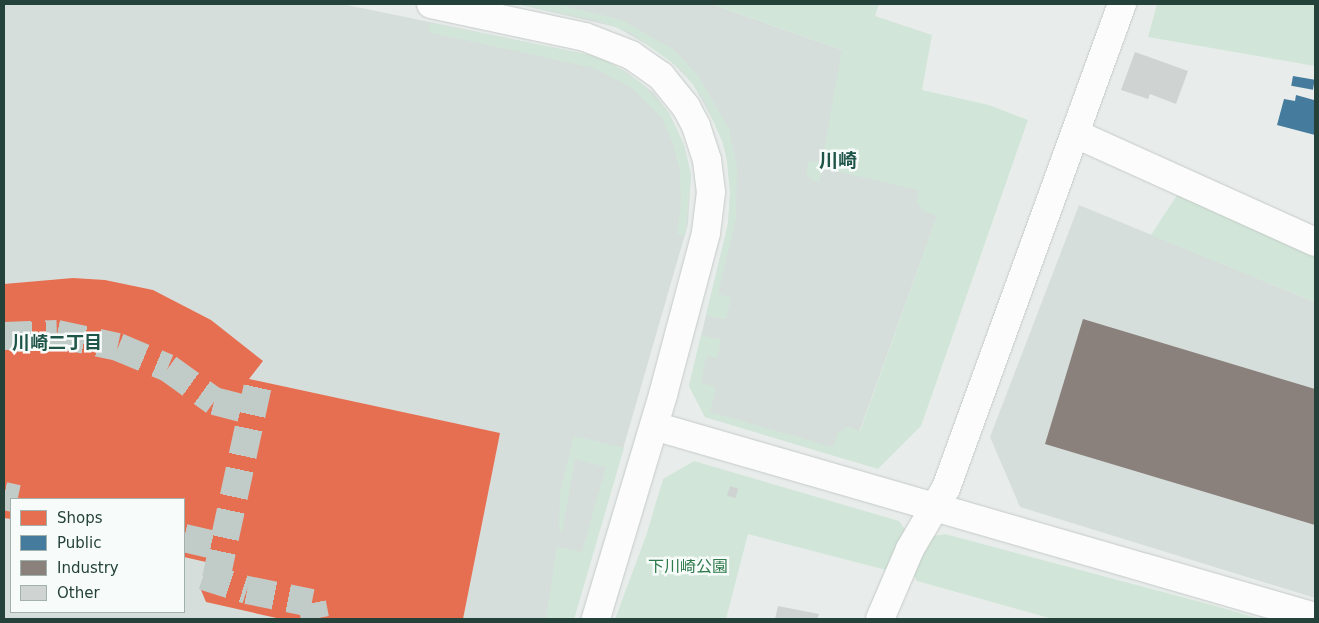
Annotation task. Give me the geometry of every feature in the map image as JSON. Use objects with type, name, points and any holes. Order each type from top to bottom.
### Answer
[{"type":"street","points":[[431,4],[609,44],[661,76],[695,124],[710,175],[709,216],[654,426],[596,619]]},
{"type":"street","points":[[880,619],[914,541],[938,507],[1122,4]]},
{"type":"street","points":[[1076,134],[1315,242]]},
{"type":"street","points":[[654,426],[1315,617]]},
{"type":"shaded area","points":[[4,4],[342,4],[590,55],[625,71],[654,93],[669,113],[684,145],[691,175],[688,224],[574,619],[4,619]]},
{"type":"shaded area","points":[[516,4],[711,4],[842,50],[951,178],[849,460],[705,417],[689,386],[728,224],[730,194],[729,169],[721,135],[693,84],[665,55],[616,27]]},
{"type":"shaded area","points":[[1079,205],[1315,302],[1315,598],[1020,507],[990,437]]},
{"type":"green space","points":[[516,4],[557,4],[622,20],[674,50],[699,77],[729,129],[737,167],[736,219],[718,294],[731,297],[726,319],[706,315],[728,224],[730,194],[726,151],[705,101],[682,70],[631,33],[596,20]]},
{"type":"green space","points":[[711,4],[879,4],[875,16],[932,35],[922,90],[989,105],[1028,120],[921,426],[878,469],[705,417],[689,386],[701,335],[721,340],[717,358],[706,356],[701,383],[713,386],[715,392],[710,412],[833,447],[838,433],[847,427],[860,431],[937,216],[923,211],[917,202],[919,190],[822,168],[819,182],[812,180],[806,173],[809,161],[822,162],[842,50]]},
{"type":"green space","points":[[1157,4],[1315,4],[1315,66],[1148,37]]},
{"type":"green space","points":[[430,23],[590,55],[609,62],[641,83],[669,113],[684,145],[691,175],[685,237],[677,233],[681,206],[680,170],[673,143],[661,117],[631,87],[594,68],[428,32]]},
{"type":"green space","points":[[1181,189],[1315,251],[1315,302],[1151,235]]},
{"type":"green space","points":[[574,436],[624,448],[574,619],[546,619],[557,547],[582,552],[606,467],[575,459],[562,532],[559,530],[560,494]]},
{"type":"green space","name":"下川崎公園","points":[[694,461],[899,521],[906,531],[890,571],[748,534],[726,619],[615,619],[646,536],[663,479]]},
{"type":"green space","points":[[945,534],[1260,619],[1053,619],[917,581],[912,573],[929,537]]},
{"type":"building: Shops","points":[[73,278],[105,280],[153,290],[211,320],[263,361],[249,379],[500,433],[463,619],[281,619],[206,602],[201,590],[206,562],[185,557],[185,498],[10,498],[10,519],[4,518],[4,284]]},
{"type":"building: Public","points":[[1293,76],[1315,80],[1313,90],[1291,86]]},
{"type":"building: Public","points":[[1296,95],[1314,100],[1315,135],[1277,125],[1284,99],[1295,101]]},
{"type":"building: Industry","points":[[1083,319],[1315,389],[1315,525],[1045,444]]},
{"type":"building: Other","points":[[1135,52],[1188,71],[1176,104],[1150,94],[1148,99],[1121,90]]},
{"type":"building: Other","points":[[730,486],[739,489],[735,498],[727,496]]},
{"type":"building: Other","points":[[778,606],[819,614],[817,619],[775,619]]},
{"type":"tunnel","points":[[4,336],[57,334],[118,347],[168,368],[214,401],[253,411]]},
{"type":"tunnel","points":[[216,579],[259,380]]},
{"type":"tunnel","points":[[4,496],[13,498]]},
{"type":"tunnel","points":[[185,538],[223,547]]},
{"type":"tunnel","points":[[203,576],[247,590],[312,603],[315,619]]},
{"type":"district","name":"川崎","points":[[838,161]]},
{"type":"district","name":"川崎二丁目","points":[[57,343]]}]
